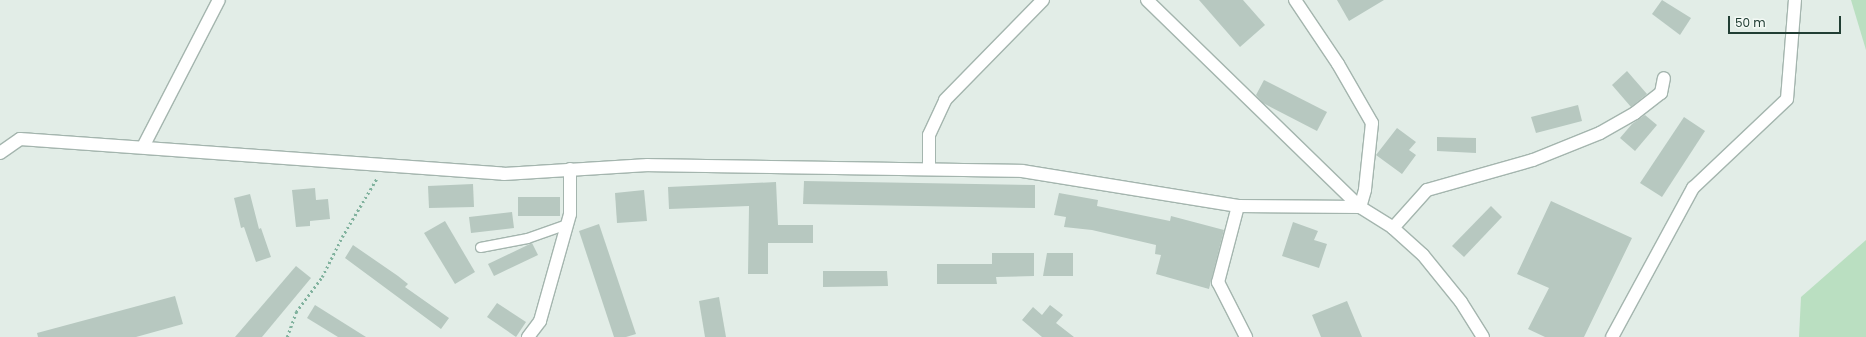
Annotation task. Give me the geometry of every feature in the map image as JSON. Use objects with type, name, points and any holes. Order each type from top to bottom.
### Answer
[{"type":"street","points":[[143,147],[219,0]]},
{"type":"street","points":[[929,169],[929,135],[945,100],[1043,0]]},
{"type":"street","points":[[1147,0],[1360,206],[1393,228],[1423,255],[1447,284],[1483,337]]},
{"type":"street","points":[[1295,0],[1362,103],[1372,123],[1365,190],[1360,206]]},
{"type":"street","points":[[1612,337],[1693,188],[1787,99],[1796,0]]},
{"type":"street","points":[[1393,228],[1426,190],[1533,160],[1600,133],[1634,113],[1661,93],[1664,78]]},
{"type":"street","points":[[0,153],[20,140],[143,147],[504,174],[648,165],[1022,171],[1238,206],[1360,206]]},
{"type":"street","points":[[535,334],[570,214],[570,169]]},
{"type":"street","points":[[1238,206],[1218,282],[1246,337]]},
{"type":"lane","points":[[480,247],[527,238],[567,224]]},
{"type":"path","points":[[287,337],[296,312],[322,277],[382,165]]},
{"type":"green space","points":[[1851,0],[1866,0],[1866,50]]},
{"type":"green space","points":[[1866,240],[1866,337],[1799,337],[1801,297]]},
{"type":"building","points":[[1199,0],[1243,0],[1265,25],[1240,47]]},
{"type":"building","points":[[1337,0],[1384,0],[1349,21]]},
{"type":"building","points":[[1662,0],[1691,18],[1680,35],[1652,14]]},
{"type":"building","points":[[1627,71],[1647,94],[1631,107],[1612,85]]},
{"type":"building","points":[[1264,80],[1327,112],[1317,131],[1263,103],[1256,95]]},
{"type":"building","points":[[1578,105],[1582,121],[1536,133],[1531,117]]},
{"type":"building","points":[[1645,115],[1657,125],[1635,151],[1620,138],[1632,124]]},
{"type":"building","points":[[1684,117],[1705,131],[1662,197],[1640,183]]},
{"type":"building","points":[[1397,128],[1416,142],[1409,150],[1416,155],[1402,174],[1376,155]]},
{"type":"building","points":[[1437,137],[1476,138],[1476,153],[1437,151]]},
{"type":"building","points":[[804,181],[1035,185],[1035,208],[803,204]]},
{"type":"building","points":[[776,182],[778,225],[813,225],[813,243],[768,243],[768,274],[748,274],[749,206],[669,209],[668,187]]},
{"type":"building","points":[[473,184],[474,207],[429,208],[428,186]]},
{"type":"building","points":[[315,188],[316,200],[328,199],[330,219],[310,221],[310,226],[296,227],[292,190]]},
{"type":"building","points":[[644,190],[647,221],[617,223],[615,193]]},
{"type":"building","points":[[1059,193],[1098,200],[1097,206],[1170,221],[1171,216],[1224,230],[1209,289],[1156,274],[1161,255],[1155,254],[1156,245],[1092,230],[1064,227],[1066,217],[1054,215]]},
{"type":"building","points":[[250,194],[259,229],[261,228],[271,257],[256,262],[244,227],[241,228],[234,198]]},
{"type":"building","points":[[518,197],[560,197],[560,216],[518,216]]},
{"type":"building","points":[[1551,201],[1632,238],[1584,337],[1545,337],[1528,329],[1549,288],[1517,274]]},
{"type":"building","points":[[1491,206],[1502,217],[1464,257],[1452,246]]},
{"type":"building","points":[[512,212],[514,228],[471,233],[469,217]]},
{"type":"building","points":[[445,221],[475,272],[455,284],[424,233]]},
{"type":"building","points":[[1293,222],[1318,231],[1314,240],[1327,244],[1319,268],[1282,256]]},
{"type":"building","points":[[599,224],[636,334],[626,337],[614,337],[579,231]]},
{"type":"building","points":[[532,243],[538,255],[494,276],[488,264]]},
{"type":"building","points":[[353,245],[398,276],[408,284],[405,287],[449,318],[441,329],[345,258]]},
{"type":"building","points":[[992,253],[1034,253],[1034,276],[996,277],[997,284],[937,284],[937,264],[992,264]]},
{"type":"building","points":[[1047,253],[1073,253],[1073,276],[1043,276]]},
{"type":"building","points":[[296,266],[311,278],[262,337],[235,337]]},
{"type":"building","points":[[823,271],[887,271],[888,286],[823,287]]},
{"type":"building","points":[[175,296],[183,324],[136,337],[38,337],[37,333]]},
{"type":"building","points":[[719,297],[726,337],[705,337],[699,301]]},
{"type":"building","points":[[1347,301],[1362,337],[1321,337],[1312,315]]},
{"type":"building","points":[[497,303],[526,322],[516,337],[487,317]]},
{"type":"building","points":[[315,305],[366,337],[338,337],[307,318]]},
{"type":"building","points":[[1050,305],[1063,315],[1056,323],[1074,337],[1042,337],[1022,320],[1033,307],[1042,315]]}]
